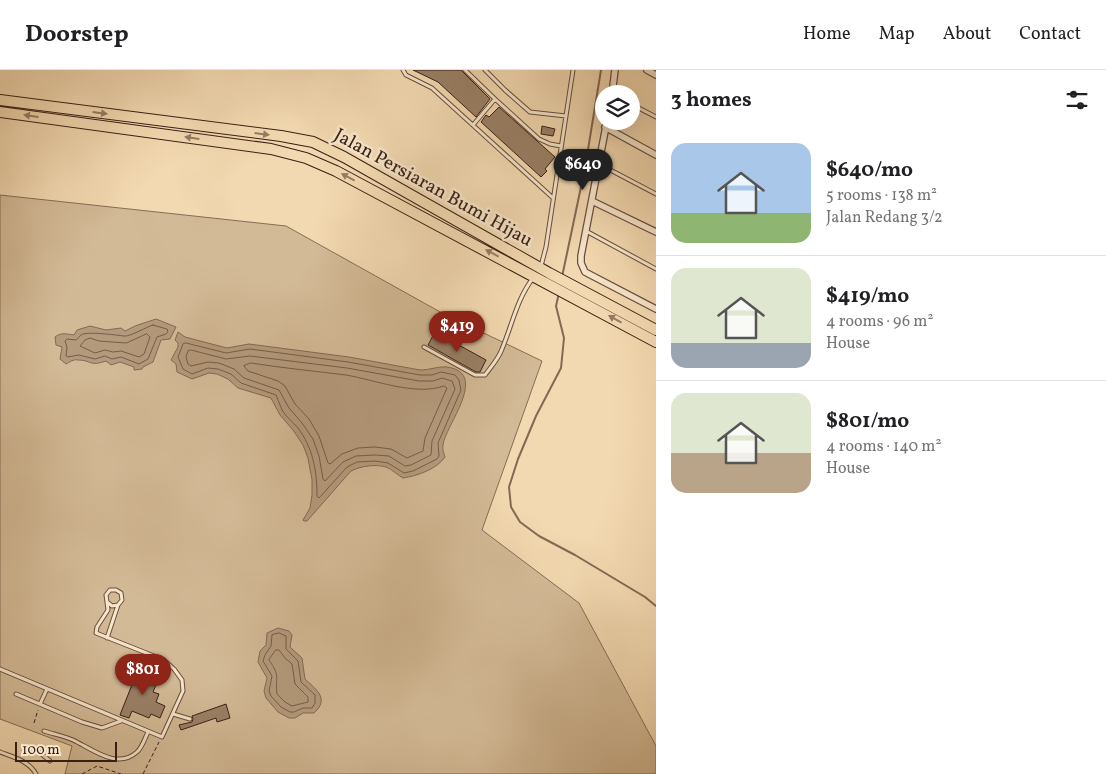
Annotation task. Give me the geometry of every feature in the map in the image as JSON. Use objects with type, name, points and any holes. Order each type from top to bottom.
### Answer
[{"type":"main road","name":"Jalan Persiaran Bumi Hijau","points":[[0,100],[281,136],[313,142],[344,157],[656,342]]},
{"type":"main road","name":"Jalan Persiaran Bumi Hijau","points":[[0,112],[272,149],[306,158],[336,171],[543,274]]},
{"type":"main road","name":"Jalan Persiaran Bumi Hijau","points":[[574,292],[656,330]]},
{"type":"street","points":[[613,85],[615,70]]},
{"type":"street","points":[[647,70],[656,75]]},
{"type":"street","points":[[605,130],[581,263],[585,272],[656,309]]},
{"type":"street","points":[[616,130],[656,155]]},
{"type":"street","points":[[592,201],[656,232]]},
{"type":"lane","points":[[403,70],[406,75],[432,88],[553,199]]},
{"type":"lane","points":[[465,70],[544,142],[561,146]]},
{"type":"lane","points":[[485,70],[530,112],[566,116]]},
{"type":"lane","points":[[424,347],[475,375],[485,375],[502,350],[512,318],[529,284],[543,274],[572,70]]},
{"type":"lane","points":[[473,126],[495,99]]},
{"type":"lane","points":[[640,109],[656,117]]},
{"type":"lane","points":[[599,164],[656,194]]},
{"type":"lane","points":[[586,230],[656,269]]},
{"type":"lane","points":[[0,669],[162,737],[183,691],[182,680],[164,660],[107,638],[96,633],[97,627],[108,610],[106,596],[110,590],[116,590],[121,593],[122,600],[118,605],[107,638]]},
{"type":"lane","points":[[107,602],[112,606],[118,605]]},
{"type":"lane","points":[[40,704],[47,688]]},
{"type":"lane","points":[[16,694],[82,722],[102,728],[110,727],[121,721]]},
{"type":"lane","points":[[173,714],[190,719]]},
{"type":"lane","points":[[44,731],[72,740],[104,756],[116,758],[128,758],[138,752],[148,732]]},
{"type":"lane","points":[[37,750],[50,761]]},
{"type":"lane","points":[[0,752],[25,762],[36,774]]},
{"type":"path","points":[[34,723],[40,704]]},
{"type":"path","points":[[143,774],[162,737]]},
{"type":"path","points":[[82,774],[97,766],[121,774]]},
{"type":"shaded area","points":[[0,195],[286,226],[442,313],[542,361],[482,530],[579,603],[656,746],[656,774],[65,774],[72,746],[0,719]]},
{"type":"water","points":[[156,319],[176,327],[170,339],[161,340],[153,362],[142,369],[134,370],[134,367],[120,362],[111,365],[106,361],[93,363],[76,360],[66,364],[60,359],[62,347],[56,345],[55,337],[60,334],[74,335],[77,330],[90,326],[106,330],[121,328],[125,331]]},
{"type":"water","points":[[178,332],[185,337],[227,348],[249,344],[349,357],[420,370],[447,367],[459,371],[465,379],[465,389],[462,401],[446,436],[443,447],[445,457],[437,465],[426,471],[403,478],[382,466],[368,466],[351,471],[307,521],[304,521],[310,508],[312,480],[308,458],[303,445],[293,430],[280,415],[271,398],[238,388],[228,379],[217,374],[209,373],[192,379],[177,372],[176,364],[171,360],[178,347],[178,343],[175,340]]},
{"type":"water","points":[[278,628],[289,631],[292,635],[290,647],[302,658],[305,679],[321,698],[319,708],[314,713],[303,713],[295,718],[289,718],[278,712],[266,698],[264,691],[267,678],[258,662],[260,651],[266,645],[267,633]]},
{"type":"building","points":[[413,70],[461,70],[490,99],[476,117],[438,82]]},
{"type":"building","points":[[499,107],[555,157],[541,177],[481,122],[486,115],[489,117]]},
{"type":"building","points":[[542,126],[555,129],[553,136],[541,134]]},
{"type":"building","points":[[435,332],[486,360],[480,372],[476,372],[428,345]]},
{"type":"building","points":[[139,667],[160,675],[153,692],[159,694],[156,702],[165,706],[160,718],[151,714],[149,718],[132,711],[129,718],[120,715]]},
{"type":"building","points":[[226,704],[230,718],[217,722],[216,718],[181,730],[179,725],[192,722],[192,716]]},
{"type":"waterway","points":[[562,277],[585,168],[601,70]]},
{"type":"waterway","points":[[559,293],[556,306],[564,338],[561,368],[536,416],[518,459],[509,487],[511,507],[520,522],[539,536],[575,555],[645,597],[656,606]]}]
